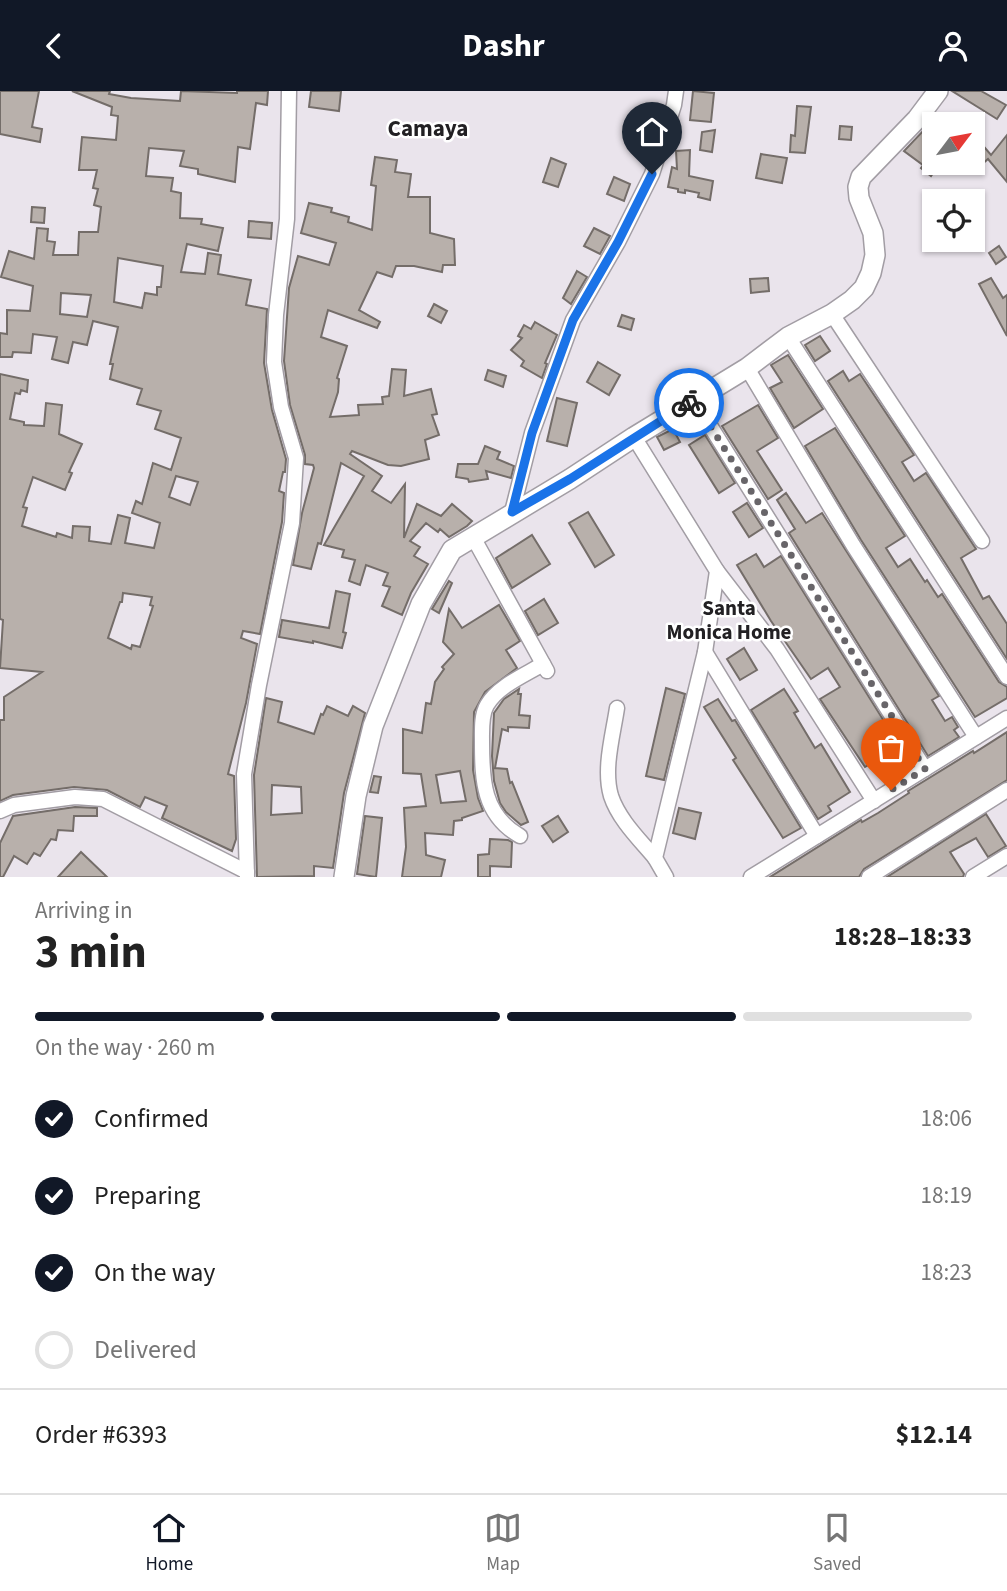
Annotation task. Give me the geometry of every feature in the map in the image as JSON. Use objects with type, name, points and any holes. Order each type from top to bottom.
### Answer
[{"type":"street","points":[[0,811],[14,805],[75,797],[103,799],[247,874],[244,773],[258,685],[292,523],[295,484],[296,458],[281,407],[274,362],[276,315],[287,219],[289,91]]},
{"type":"street","points":[[512,512],[532,433],[573,320],[618,242],[652,174],[676,91]]},
{"type":"street","points":[[344,877],[356,796],[373,726],[421,604],[452,550],[747,368],[788,337],[832,314],[864,288],[875,255],[873,233],[859,198],[860,177],[917,119],[938,91]]},
{"type":"street","points":[[832,314],[982,541]]},
{"type":"street","points":[[788,337],[1007,677]]},
{"type":"street","points":[[747,368],[853,545],[976,737]]},
{"type":"street","points":[[694,400],[925,769]]},
{"type":"street","points":[[634,437],[717,571],[777,649],[874,801]]},
{"type":"street","points":[[473,537],[545,667],[498,691],[486,706],[482,726],[483,777],[491,808],[504,827],[520,836]]},
{"type":"street","points":[[655,859],[705,652],[717,571]]},
{"type":"street","points":[[705,652],[817,836]]},
{"type":"street","points":[[617,708],[609,766],[611,795],[626,824],[666,877]]},
{"type":"street","points":[[751,877],[1007,718]]},
{"type":"street","points":[[869,877],[1007,790]]},
{"type":"street","points":[[973,877],[1007,856]]},
{"type":"building","points":[[0,91],[39,91],[32,127],[42,129],[40,142],[0,134]]},
{"type":"building","points":[[72,91],[110,91],[109,94],[131,98],[180,101],[181,91],[268,91],[267,105],[256,103],[250,149],[238,147],[235,182],[198,174],[198,169],[180,166],[184,151],[149,148],[146,176],[173,178],[171,191],[181,193],[180,218],[202,219],[201,224],[223,228],[218,251],[187,244],[181,272],[205,274],[208,253],[221,255],[218,274],[251,280],[246,305],[267,309],[264,363],[272,410],[286,459],[279,491],[284,493],[282,522],[260,634],[243,631],[241,638],[257,644],[246,703],[228,774],[234,776],[236,839],[232,851],[162,818],[167,806],[145,797],[140,807],[107,790],[74,787],[13,795],[0,801],[0,720],[4,720],[4,697],[42,672],[0,668],[3,620],[0,619],[0,374],[28,380],[27,392],[21,390],[20,394],[15,393],[10,419],[24,422],[24,425],[44,426],[46,403],[62,405],[59,434],[82,444],[69,472],[72,473],[65,490],[33,477],[23,507],[27,508],[22,526],[56,537],[57,533],[72,538],[73,526],[90,527],[89,541],[111,544],[118,515],[130,518],[125,543],[154,548],[160,523],[132,513],[136,501],[142,504],[153,463],[171,470],[181,438],[155,429],[161,411],[137,404],[142,389],[110,379],[113,364],[110,364],[118,327],[93,321],[87,345],[73,342],[68,363],[52,359],[57,337],[33,334],[31,353],[13,352],[12,357],[0,357],[0,333],[7,334],[7,310],[30,311],[33,286],[1,277],[9,251],[34,259],[37,228],[48,229],[47,241],[55,242],[53,255],[78,255],[79,232],[98,232],[101,207],[94,205],[98,189],[93,188],[97,170],[79,170],[82,137],[116,140],[118,116],[111,115],[112,107]],"holes":[[[118,258],[163,266],[161,287],[157,287],[157,295],[145,293],[142,308],[114,302]],[[61,293],[91,295],[87,317],[60,314]],[[176,476],[198,482],[190,505],[169,497]],[[123,593],[152,597],[150,605],[153,606],[140,647],[132,645],[131,649],[108,638]]]},
{"type":"building","points":[[311,91],[341,91],[339,111],[309,107]]},
{"type":"building","points":[[693,91],[714,93],[711,122],[690,120]]},
{"type":"building","points":[[952,91],[981,91],[1006,105],[997,119]]},
{"type":"building","points":[[797,106],[811,107],[805,153],[790,152],[791,135],[795,136]]},
{"type":"building","points":[[632,116],[656,120],[653,137],[628,133]]},
{"type":"building","points":[[840,126],[852,127],[851,140],[839,139]]},
{"type":"building","points":[[715,130],[712,152],[700,150],[702,132]]},
{"type":"building","points":[[922,132],[922,164],[904,151]]},
{"type":"building","points":[[1007,135],[1007,182],[988,159],[985,162],[985,148],[991,155]]},
{"type":"building","points":[[690,150],[689,176],[713,181],[710,200],[698,197],[699,193],[685,190],[685,193],[678,192],[678,189],[668,187],[672,167],[677,169],[676,151]]},
{"type":"building","points":[[761,154],[787,158],[782,183],[756,178]]},
{"type":"building","points":[[375,157],[397,160],[395,172],[411,174],[408,197],[430,197],[430,233],[454,239],[455,265],[443,265],[442,272],[414,266],[396,266],[392,277],[377,272],[359,310],[380,322],[377,328],[328,310],[321,337],[347,346],[337,378],[338,392],[330,417],[359,415],[358,405],[383,404],[382,397],[389,396],[392,369],[406,370],[404,396],[431,389],[437,414],[432,415],[439,435],[425,440],[429,459],[401,466],[388,465],[352,451],[350,454],[382,476],[372,491],[391,503],[405,484],[404,538],[417,504],[441,516],[452,504],[472,521],[449,537],[440,529],[438,532],[426,523],[410,541],[420,547],[414,556],[428,564],[402,615],[382,606],[390,587],[383,585],[388,573],[366,565],[360,585],[349,581],[355,560],[342,557],[344,550],[324,545],[364,476],[341,463],[321,544],[318,543],[311,569],[293,565],[302,513],[314,468],[313,465],[305,464],[305,455],[290,405],[284,361],[289,288],[298,256],[329,265],[336,243],[301,233],[309,203],[332,208],[331,212],[349,217],[348,222],[372,230],[376,186],[371,185]]},
{"type":"building","points":[[551,158],[566,164],[558,187],[543,182]]},
{"type":"building","points":[[614,177],[630,184],[624,201],[607,194]]},
{"type":"building","points":[[32,207],[45,208],[44,223],[31,222]]},
{"type":"building","points":[[249,221],[272,223],[271,239],[248,237]]},
{"type":"building","points":[[594,228],[610,236],[600,254],[584,246]]},
{"type":"building","points":[[999,246],[1006,257],[996,264],[989,253]]},
{"type":"building","points":[[577,271],[587,277],[571,304],[563,298]]},
{"type":"building","points":[[768,278],[769,291],[751,293],[750,279]]},
{"type":"building","points":[[991,278],[1003,298],[1007,295],[1007,336],[979,284]]},
{"type":"building","points":[[434,304],[447,311],[441,323],[428,316]]},
{"type":"building","points":[[622,315],[634,319],[631,330],[618,326]]},
{"type":"building","points":[[535,322],[557,335],[545,363],[547,364],[542,378],[521,366],[524,361],[511,350],[522,338],[518,336],[524,325],[531,329]]},
{"type":"building","points":[[820,336],[830,351],[815,361],[805,345]]},
{"type":"building","points":[[788,355],[823,409],[794,428],[770,388],[782,382],[771,365]]},
{"type":"building","points":[[598,362],[620,375],[609,395],[587,382]]},
{"type":"building","points":[[488,370],[506,376],[503,387],[485,380]]},
{"type":"building","points":[[843,371],[849,381],[860,374],[914,455],[902,462],[914,481],[926,473],[976,549],[961,558],[983,599],[989,596],[1007,624],[1007,659],[828,381]]},
{"type":"building","points":[[557,398],[577,403],[567,446],[547,441]]},
{"type":"building","points":[[758,405],[778,438],[757,451],[782,490],[768,499],[722,426]]},
{"type":"building","points":[[835,428],[905,536],[886,548],[898,567],[910,559],[938,597],[942,594],[999,682],[1007,687],[1007,698],[975,717],[861,540],[805,446]]},
{"type":"building","points":[[673,429],[680,442],[664,450],[657,437]]},
{"type":"building","points":[[705,435],[735,483],[719,493],[689,445]]},
{"type":"building","points":[[485,446],[500,452],[497,459],[514,466],[511,478],[486,471],[488,479],[469,482],[468,479],[456,477],[458,464],[478,464]]},
{"type":"building","points":[[786,493],[806,523],[822,513],[939,696],[932,700],[945,721],[952,717],[958,727],[954,730],[959,737],[928,756],[789,533],[795,529],[777,500]]},
{"type":"building","points":[[747,503],[763,528],[749,537],[733,512]]},
{"type":"building","points":[[588,512],[614,555],[595,567],[569,523]]},
{"type":"building","points":[[532,535],[550,564],[512,588],[496,558]]},
{"type":"building","points":[[756,554],[764,567],[781,556],[912,766],[898,775],[893,773],[886,778],[875,761],[865,767],[820,699],[840,687],[828,668],[811,679],[737,565]]},
{"type":"building","points":[[449,581],[452,583],[439,613],[432,609]]},
{"type":"building","points":[[336,591],[350,594],[342,648],[279,637],[282,620],[329,628]]},
{"type":"building","points":[[544,599],[558,623],[538,635],[525,611]]},
{"type":"building","points":[[499,605],[520,641],[506,650],[517,668],[485,692],[474,712],[473,770],[483,811],[454,821],[453,835],[425,833],[426,855],[445,860],[441,877],[402,877],[406,847],[404,808],[426,806],[421,774],[403,773],[403,729],[422,733],[426,703],[431,704],[435,682],[444,669],[442,667],[454,654],[443,642],[449,609],[462,628]],"holes":[[[460,771],[466,801],[441,803],[436,775]]]},
{"type":"building","points":[[744,648],[757,670],[740,680],[727,659]]},
{"type":"building","points":[[666,688],[685,694],[664,780],[646,776]]},
{"type":"building","points":[[519,689],[519,715],[530,716],[529,728],[508,727],[508,731],[502,729],[495,768],[507,769],[510,783],[512,782],[528,822],[521,825],[500,803],[494,781],[492,756],[494,713],[504,699]]},
{"type":"building","points":[[784,689],[798,711],[794,713],[815,748],[821,744],[850,792],[828,806],[831,811],[818,819],[751,710]]},
{"type":"building","points":[[266,698],[282,702],[278,722],[314,734],[327,706],[348,716],[353,706],[365,713],[344,793],[333,868],[314,866],[314,876],[257,877],[254,775]],"holes":[[[272,785],[301,787],[302,813],[271,815]]]},
{"type":"building","points":[[718,699],[732,721],[735,720],[801,828],[783,838],[733,760],[736,758],[704,707]]},
{"type":"building","points":[[1007,732],[1007,780],[864,869],[859,877],[770,877],[861,820],[862,822],[878,813],[909,793],[908,791]]},
{"type":"building","points":[[374,776],[381,777],[378,793],[370,792]]},
{"type":"building","points":[[75,807],[97,808],[97,816],[74,816],[73,831],[58,830],[56,840],[51,839],[40,856],[34,853],[27,864],[14,856],[3,877],[0,877],[0,843],[13,816]]},
{"type":"building","points":[[679,808],[701,813],[695,839],[673,833]]},
{"type":"building","points":[[986,814],[1006,846],[988,857],[976,838],[950,852],[964,874],[963,877],[887,877]]},
{"type":"building","points":[[365,816],[382,818],[376,877],[357,874]]},
{"type":"building","points":[[558,816],[568,832],[553,842],[542,826]]},
{"type":"building","points":[[490,839],[512,842],[511,867],[490,866],[490,877],[478,877],[478,855],[489,854]]},
{"type":"building","points":[[81,852],[107,877],[58,877]]},
{"type":"way so far","points":[[689,403],[694,400],[925,769],[891,790]]},
{"type":"district","name":"Camaya","points":[[428,128]]},
{"type":"district","name":"Santa Monica Home","points":[[729,620]]},
{"type":"route","points":[[652,174],[618,242],[573,320],[532,433],[512,512],[570,479],[689,403]]}]
